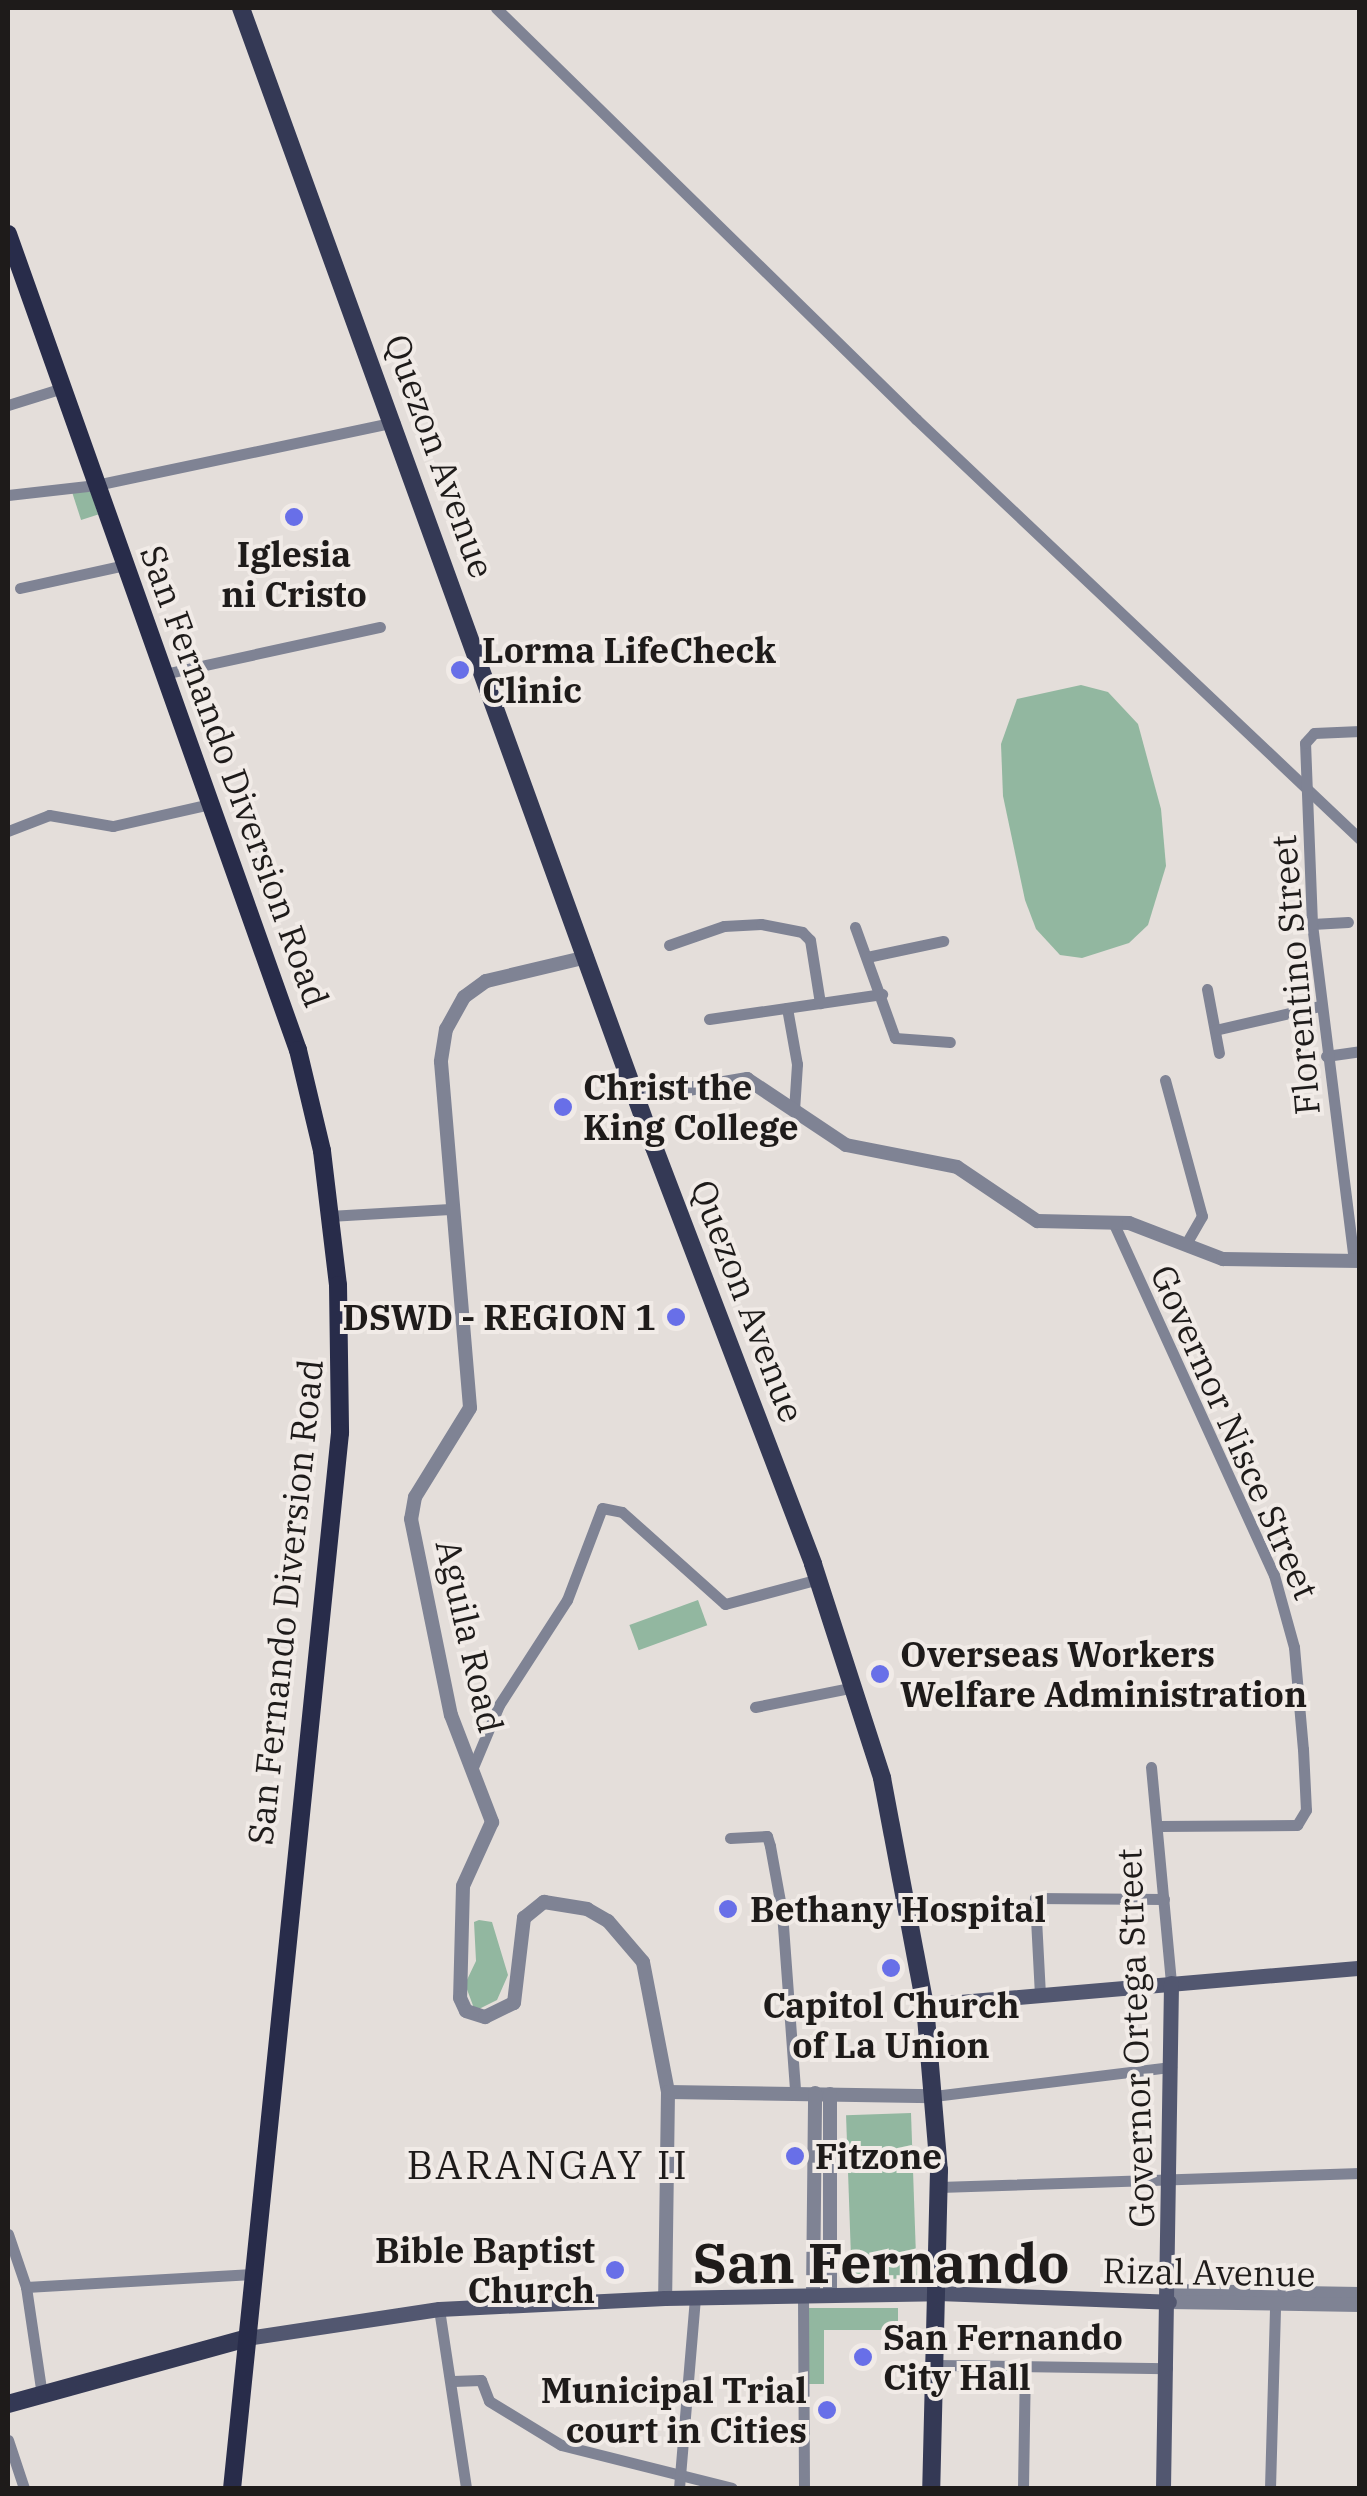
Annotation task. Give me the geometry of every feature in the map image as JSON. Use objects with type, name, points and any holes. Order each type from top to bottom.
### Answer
[{"type":"highway","name":"San Fernando Diversion Road","points":[[8,234],[307,1080],[329,1216],[343,1343],[340,1433],[232,2488]]},
{"type":"main road","name":"Quezon Avenue","points":[[242,8],[636,1098],[818,1579],[882,1778],[925,2004],[934,2096],[939,2187],[938,2365],[931,2488]]},
{"type":"main road","points":[[925,2004],[1360,1968]]},
{"type":"main road","name":"Governor Ortega Street","points":[[1163,2488],[1170,2297],[1171,1983]]},
{"type":"main road","name":"Rizal Avenue","points":[[247,2338],[439,2309],[665,2298],[938,2293],[1170,2297]]},
{"type":"main road","points":[[8,2404],[247,2338]]},
{"type":"street","points":[[496,8],[916,419],[1360,839]]},
{"type":"street","points":[[8,406],[63,388]]},
{"type":"street","points":[[8,495],[96,485],[394,422]]},
{"type":"street","points":[[20,588],[125,565]]},
{"type":"street","points":[[164,674],[380,626]]},
{"type":"street","name":"Florentino Street","points":[[1357,1261],[1320,1006],[1306,787],[1309,735],[1360,731]]},
{"type":"street","points":[[8,831],[49,815],[113,826],[210,804]]},
{"type":"street","points":[[1312,924],[1348,922]]},
{"type":"street","points":[[669,945],[737,925],[802,932],[810,940],[820,1003]]},
{"type":"street","points":[[855,927],[897,1040],[950,1042]]},
{"type":"street","points":[[867,957],[943,941]]},
{"type":"street","name":"Aguila Road","points":[[588,957],[496,976],[456,1007],[441,1062],[450,1210],[470,1408],[415,1496],[411,1519],[451,1716],[492,1822],[459,1910],[458,1984],[466,2011],[484,2017],[514,2003],[519,1936],[529,1910],[549,1902],[587,1909],[608,1921],[643,1962],[668,2092]]},
{"type":"street","points":[[1207,989],[1219,1053]]},
{"type":"street","points":[[708,1019],[882,994]]},
{"type":"street","points":[[1215,1030],[1320,1006]]},
{"type":"street","points":[[787,1008],[797,1064],[794,1110]]},
{"type":"street","points":[[1326,1056],[1360,1051]]},
{"type":"street","points":[[636,1098],[747,1079],[846,1145],[957,1167],[1037,1221],[1113,1222],[1223,1259],[1357,1261]]},
{"type":"street","points":[[1165,1080],[1202,1216],[1186,1244]]},
{"type":"street","points":[[329,1216],[450,1210]]},
{"type":"street","name":"Governor Nisce Street","points":[[1113,1222],[1274,1576],[1294,1647],[1302,1748],[1306,1810],[1297,1825],[1159,1826]]},
{"type":"street","points":[[473,1768],[499,1705],[567,1600],[602,1508],[622,1512],[725,1604],[818,1579]]},
{"type":"street","points":[[755,1707],[854,1687]]},
{"type":"street","name":"Governor Ortega Street","points":[[1151,1767],[1171,1983]]},
{"type":"street","points":[[730,1838],[766,1836],[770,1846],[782,1912],[795,2092]]},
{"type":"street","points":[[1040,1994],[1035,1898],[1164,1899]]},
{"type":"street","points":[[665,2298],[668,2092],[934,2096],[1171,2068]]},
{"type":"street","points":[[804,2488],[822,2094]]},
{"type":"street","points":[[939,2187],[1360,2172]]},
{"type":"street","points":[[8,2234],[26,2287],[42,2396]]},
{"type":"street","points":[[26,2287],[253,2274]]},
{"type":"street","name":"Rizal Avenue","points":[[1170,2297],[1360,2294]]},
{"type":"street","name":"Rizal Avenue","points":[[1170,2297],[1360,2305]]},
{"type":"street","points":[[680,2483],[695,2298]]},
{"type":"street","points":[[1270,2488],[1275,2304]]},
{"type":"street","points":[[439,2309],[453,2381],[466,2488]]},
{"type":"street","points":[[938,2365],[1167,2368]]},
{"type":"street","points":[[1023,2488],[1026,2365]]},
{"type":"street","points":[[453,2381],[481,2380],[489,2401],[561,2445],[680,2483],[732,2488]]},
{"type":"street","points":[[8,2440],[24,2488]]},
{"type":"green space","points":[[88,483],[98,514],[81,520],[71,489]]},
{"type":"green space","points":[[1081,685],[1108,692],[1138,724],[1161,809],[1166,866],[1148,925],[1129,943],[1082,958],[1060,955],[1036,929],[1025,900],[1003,796],[1001,744],[1017,699]]},
{"type":"green space","points":[[698,1600],[707,1625],[639,1650],[629,1625]]},
{"type":"green space","points":[[474,1922],[492,1922],[508,1975],[497,2000],[475,2011],[465,1984],[476,1961]]},
{"type":"green space","points":[[911,2113],[917,2278],[852,2280],[846,2115]]},
{"type":"green space","points":[[808,2308],[898,2308],[898,2330],[824,2330],[824,2384],[808,2384]]},
{"type":"place","name":"Iglesia ni Cristo","points":[[294,517]]},
{"type":"place","name":"Lorma LifeCheck Clinic","points":[[460,670]]},
{"type":"place","name":"Christ the King College","points":[[563,1107]]},
{"type":"place","name":"DSWD - REGION 1","points":[[676,1317]]},
{"type":"place","name":"Overseas Workers Welfare Administration","points":[[880,1674]]},
{"type":"place","name":"Bethany Hospital","points":[[728,1909]]},
{"type":"place","name":"Capitol Church of La Union","points":[[891,1968]]},
{"type":"place","name":"Fitzone","points":[[795,2156]]},
{"type":"place","name":"Bible Baptist Church","points":[[615,2270]]},
{"type":"place","name":"San Fernando City Hall","points":[[863,2357]]},
{"type":"place","name":"Municipal Trial court in Cities","points":[[827,2410]]},
{"type":"district","name":"BARANGAY II","points":[[548,2164]]},
{"type":"district","name":"San Fernando","points":[[881,2263]]}]
